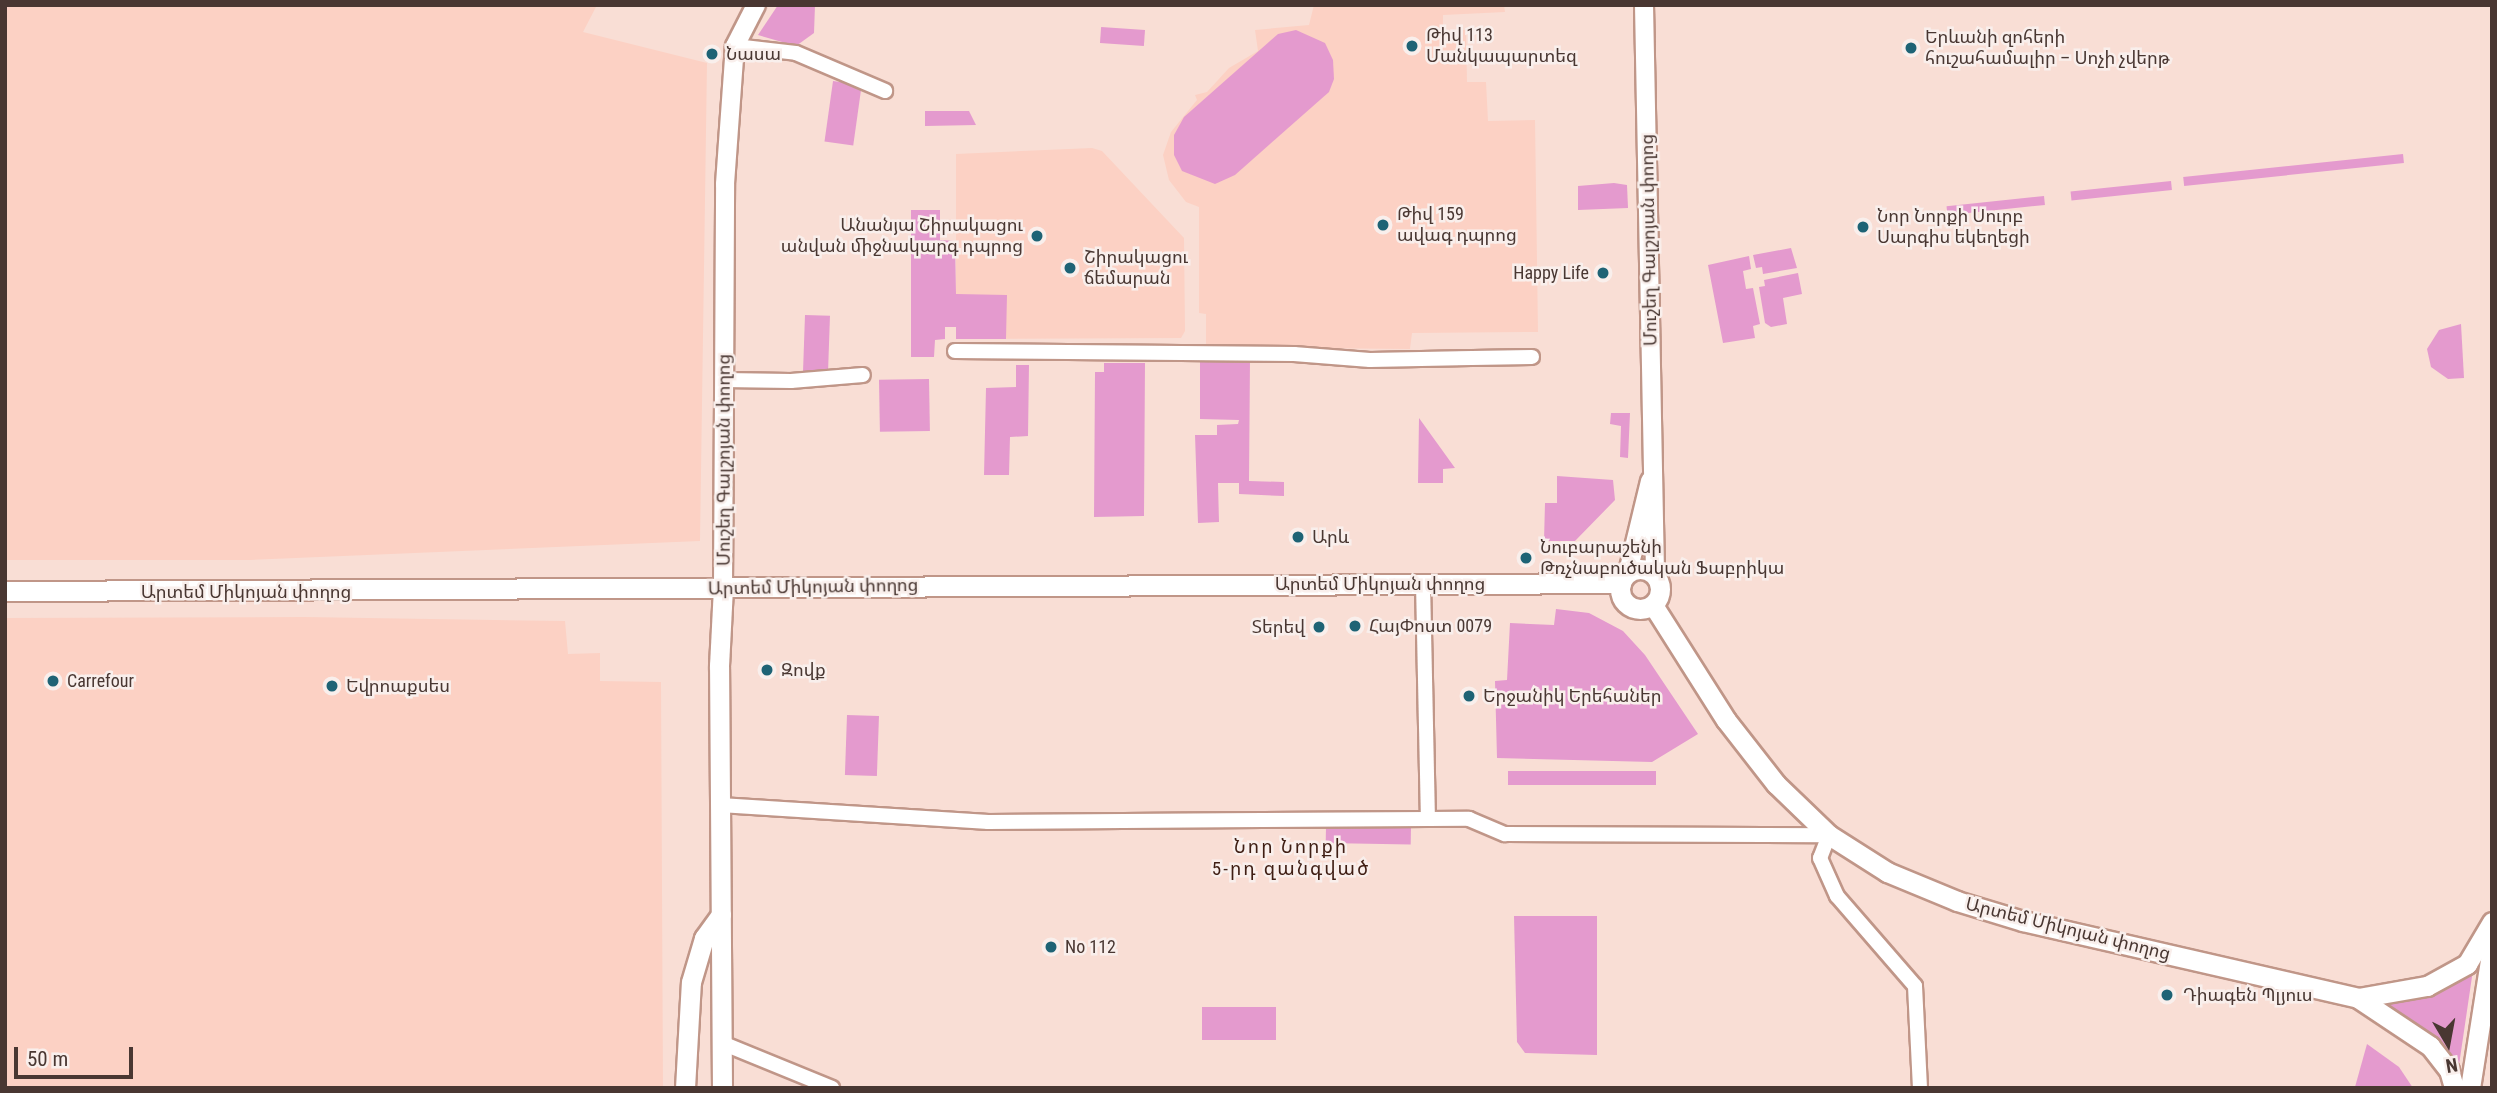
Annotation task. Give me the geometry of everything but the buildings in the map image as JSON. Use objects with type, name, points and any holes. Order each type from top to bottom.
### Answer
[{"type":"main road","points":[[1644,569],[1655,575],[1661,587],[1653,605],[1641,609],[1628,604],[1624,578],[1644,569]]},
{"type":"main road","name":"Արտեմ Միկոյան փողոց","points":[[5,591],[593,592],[723,587],[1423,583],[1624,578]]},
{"type":"main road","name":"Մուշեղ Գալշոյան փողոց","points":[[723,587],[720,805],[723,1085]]},
{"type":"main road","name":"Արտեմ Միկոյան փողոց","points":[[1653,605],[1726,720],[1776,784],[1829,835],[1887,872],[1956,901],[2358,998],[2430,1046],[2449,1070],[2454,1088]]},
{"type":"main road","points":[[685,1088],[691,982],[704,938],[721,915]]},
{"type":"main road","name":"Արտեմ Միկոյան փողոց","points":[[2358,998],[2427,986],[2467,964],[2492,922]]},
{"type":"main road","points":[[2470,1088],[2492,947]]},
{"type":"street","name":"Մուշեղ Գալշոյան փողոց","points":[[723,587],[724,184],[735,46],[756,5]]},
{"type":"street","name":"Մուշեղ Գալշոյան փողոց","points":[[1643,5],[1652,474],[1657,501],[1655,575]]},
{"type":"street","points":[[735,46],[796,53],[885,91]]},
{"type":"street","points":[[955,351],[1294,354],[1370,360],[1532,356]]},
{"type":"street","points":[[724,380],[792,381],[863,374]]},
{"type":"street","name":"Մուշեղ Գալշոյան փողոց","points":[[1624,578],[1652,474]]},
{"type":"street","points":[[1423,583],[1428,819]]},
{"type":"street","points":[[720,805],[988,822],[1469,819],[1505,834],[1829,835],[1820,858],[1837,896],[1915,986],[1920,1088]]},
{"type":"street","points":[[722,1043],[832,1088]]},
{"type":"shaded area","points":[[5,5],[597,5],[583,32],[707,63],[700,541],[250,560],[5,560]]},
{"type":"shaded area","points":[[778,5],[815,5],[814,33],[796,46],[758,35]]},
{"type":"shaded area","points":[[1314,5],[1504,5],[1505,12],[1443,15],[1443,30],[1466,30],[1467,82],[1486,82],[1488,121],[1535,120],[1538,332],[1412,333],[1410,349],[1206,347],[1206,314],[1199,313],[1199,207],[1186,202],[1169,180],[1163,155],[1171,132],[1197,100],[1195,95],[1207,92],[1229,68],[1258,51],[1255,30],[1309,25]]},
{"type":"shaded area","points":[[1101,27],[1145,30],[1144,46],[1100,43]]},
{"type":"shaded area","points":[[1296,30],[1325,43],[1333,60],[1334,79],[1329,92],[1235,175],[1215,184],[1182,171],[1174,155],[1174,135],[1184,117],[1278,34]]},
{"type":"shaded area","points":[[833,81],[862,85],[853,145],[825,141]]},
{"type":"shaded area","points":[[925,111],[969,111],[976,125],[925,126]]},
{"type":"shaded area","name":"Շիրակացու ճեմարան","points":[[1092,148],[1102,151],[1184,238],[1185,331],[1181,338],[956,339],[956,154]]},
{"type":"shaded area","points":[[2403,154],[2404,163],[2184,186],[2183,177]]},
{"type":"shaded area","points":[[2171,181],[2172,190],[2071,201],[2071,192]]},
{"type":"shaded area","points":[[1614,183],[1627,185],[1628,208],[1578,210],[1578,186]]},
{"type":"shaded area","points":[[2044,196],[2045,205],[1947,215],[1947,206]]},
{"type":"shaded area","points":[[911,210],[940,210],[940,240],[955,241],[956,294],[1007,295],[1006,339],[956,339],[956,327],[945,327],[945,339],[935,340],[934,357],[911,357]]},
{"type":"shaded area","points":[[1791,248],[1797,268],[1763,274],[1762,267],[1756,268],[1753,255]]},
{"type":"shaded area","points":[[1749,256],[1751,269],[1743,271],[1746,289],[1753,288],[1760,324],[1753,326],[1755,338],[1723,343],[1708,265]]},
{"type":"shaded area","points":[[1798,273],[1802,294],[1783,298],[1787,324],[1771,327],[1765,323],[1759,287],[1765,286],[1764,280]]},
{"type":"shaded area","points":[[805,315],[830,316],[828,375],[803,374]]},
{"type":"shaded area","points":[[2461,324],[2464,378],[2448,379],[2431,367],[2427,349],[2439,330]]},
{"type":"shaded area","points":[[1200,358],[1250,359],[1249,481],[1284,482],[1284,496],[1239,494],[1239,483],[1218,483],[1219,522],[1198,523],[1195,435],[1217,435],[1217,425],[1238,424],[1239,420],[1200,419]]},
{"type":"shaded area","points":[[1104,363],[1145,363],[1144,516],[1094,517],[1095,372],[1104,372]]},
{"type":"shaded area","points":[[1016,365],[1029,365],[1028,436],[1010,437],[1009,475],[984,475],[986,388],[1016,387]]},
{"type":"shaded area","points":[[929,379],[930,431],[880,432],[879,380]]},
{"type":"shaded area","points":[[1611,413],[1630,413],[1628,458],[1620,457],[1621,426],[1610,424]]},
{"type":"shaded area","points":[[1419,418],[1455,468],[1443,469],[1443,483],[1418,483]]},
{"type":"shaded area","points":[[1557,476],[1613,480],[1615,500],[1575,541],[1544,541],[1545,503],[1557,503]]},
{"type":"shaded area","points":[[1556,609],[1589,613],[1623,631],[1645,655],[1698,734],[1652,762],[1497,758],[1495,681],[1507,680],[1510,623],[1554,625]]},
{"type":"shaded area","points":[[304,617],[565,621],[568,654],[600,653],[600,681],[661,682],[663,1088],[5,1088],[5,618]]},
{"type":"shaded area","points":[[847,715],[879,716],[877,776],[845,775]]},
{"type":"shaded area","points":[[1508,771],[1656,771],[1656,785],[1508,785]]},
{"type":"shaded area","points":[[1326,826],[1411,827],[1411,844],[1326,843]]},
{"type":"shaded area","points":[[1514,916],[1597,916],[1597,1055],[1525,1053],[1517,1042]]},
{"type":"shaded area","points":[[2473,970],[2459,1065],[2427,1033],[2382,1003]]},
{"type":"shaded area","points":[[1202,1007],[1276,1007],[1276,1040],[1202,1040]]},
{"type":"shaded area","points":[[2367,1044],[2399,1067],[2413,1088],[2355,1087]]},
{"type":"place","name":"Թիվ 113 Մանկապարտեզ","points":[[1412,46]]},
{"type":"place","name":"Երևանի զոհերի հուշահամալիր – Սոչի չվերթ","points":[[1911,48]]},
{"type":"place","name":"Նասա","points":[[712,54]]},
{"type":"place","name":"Թիվ 159 ավագ դպրոց","points":[[1383,225]]},
{"type":"place","name":"Նոր Նորքի Սուրբ Սարգիս եկեղեցի","points":[[1863,227]]},
{"type":"place","name":"Անանյա Շիրակացու անվան միջնակարգ դպրոց","points":[[1037,236]]},
{"type":"place","name":"Շիրակացու ճեմարան","points":[[1070,268]]},
{"type":"place","name":"Happy Life","points":[[1603,273]]},
{"type":"place","name":"Արև","points":[[1298,537]]},
{"type":"place","name":"Նուբարաշենի Թռչնաբուծական Ֆաբրիկա","points":[[1526,558]]},
{"type":"place","name":"ՀայՓոստ 0079","points":[[1355,626]]},
{"type":"place","name":"Տերեվ","points":[[1319,627]]},
{"type":"place","name":"Զովք","points":[[767,670]]},
{"type":"place","name":"Carrefour","points":[[53,681]]},
{"type":"place","name":"Եվրոաքսես","points":[[332,686]]},
{"type":"place","name":"Երջանիկ Երեհաներ","points":[[1469,696]]},
{"type":"place","name":"No 112","points":[[1051,947]]},
{"type":"place","name":"Դիագեն Պլյուս","points":[[2167,995]]},
{"type":"district","name":"Նոր Նորքի 5-րդ զանգված","points":[[1291,858]]}]
